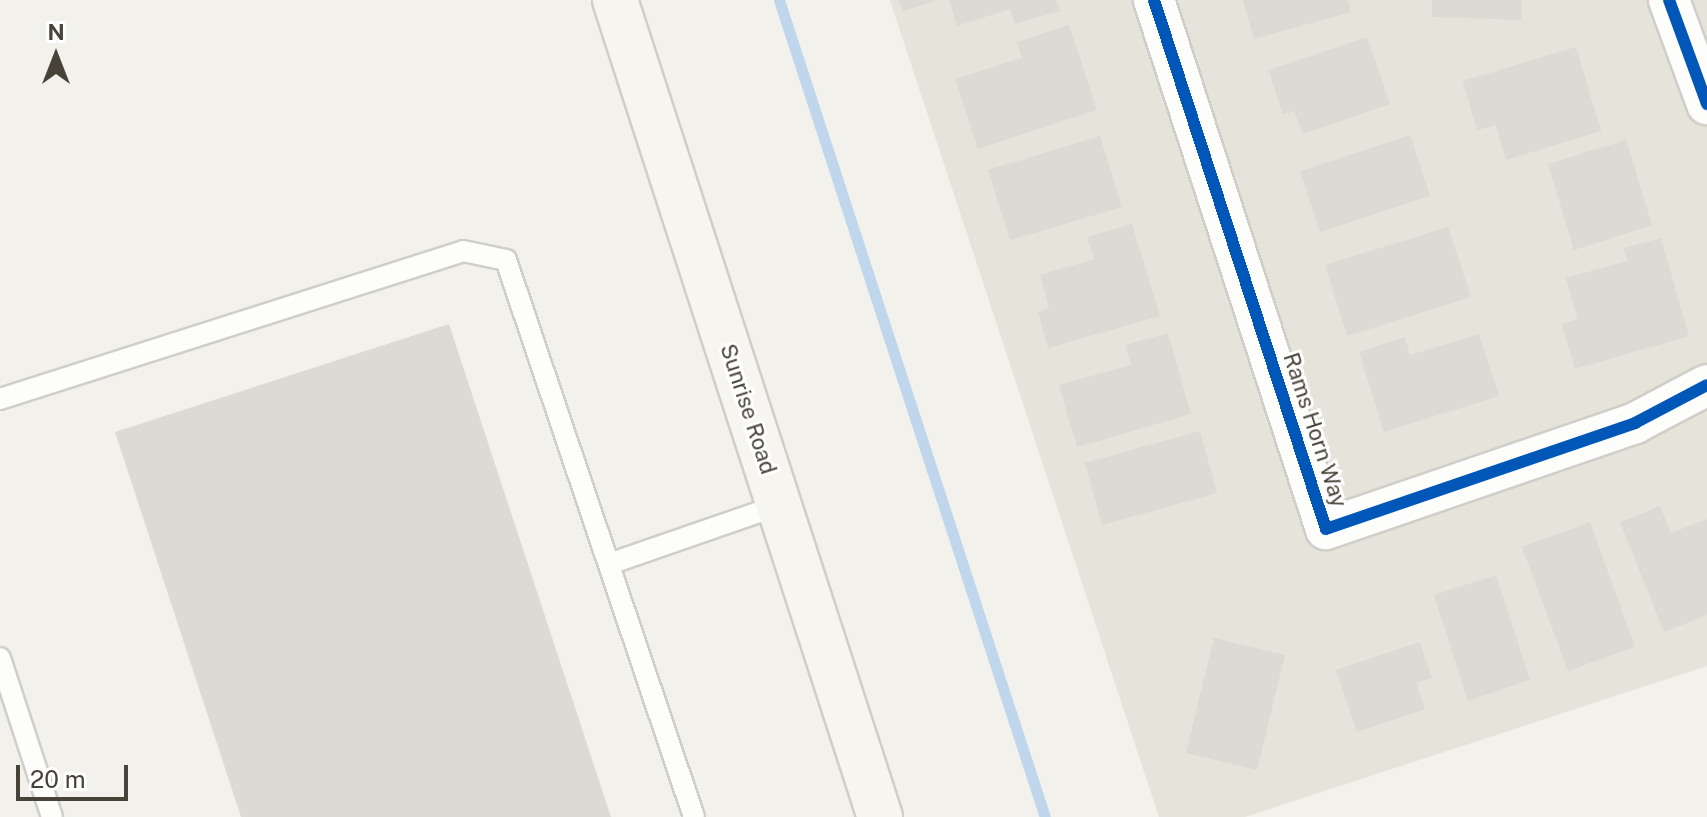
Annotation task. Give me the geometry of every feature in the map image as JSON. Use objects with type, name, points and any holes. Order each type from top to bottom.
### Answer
[{"type":"main road","name":"Sunrise Road","points":[[615,0],[880,817]]},
{"type":"street","name":"Rams Horn Way","points":[[1154,0],[1326,529],[1635,423],[1707,385]]},
{"type":"street","points":[[1669,0],[1707,104]]},
{"type":"lane","points":[[0,399],[463,251],[506,260],[694,817]]},
{"type":"lane","points":[[609,564],[779,505]]},
{"type":"lane","points":[[0,658],[52,817]]},
{"type":"shaded area","points":[[890,0],[1707,0],[1707,666],[1245,817],[1159,817]]},
{"type":"building","points":[[899,0],[935,0],[935,1],[903,11]]},
{"type":"building","points":[[949,0],[1056,0],[1060,11],[1015,24],[1010,9],[957,26]]},
{"type":"building","points":[[1243,0],[1348,0],[1351,12],[1254,39]]},
{"type":"building","points":[[1432,0],[1522,0],[1521,20],[1432,17]]},
{"type":"building","points":[[1069,25],[1097,110],[978,149],[955,79],[1022,58],[1017,42]]},
{"type":"building","points":[[1367,37],[1390,104],[1303,134],[1294,111],[1283,114],[1268,70]]},
{"type":"building","points":[[1576,47],[1601,131],[1506,160],[1496,125],[1477,130],[1463,81]]},
{"type":"building","points":[[1410,135],[1430,196],[1320,232],[1300,171]]},
{"type":"building","points":[[1100,136],[1122,207],[1010,240],[988,170]]},
{"type":"building","points":[[1626,140],[1652,225],[1574,250],[1548,164]]},
{"type":"building","points":[[1132,224],[1160,316],[1048,348],[1038,312],[1049,308],[1040,275],[1094,259],[1087,237]]},
{"type":"building","points":[[1448,227],[1471,297],[1347,336],[1325,265]]},
{"type":"building","points":[[1661,238],[1689,336],[1575,369],[1562,324],[1578,319],[1566,278],[1627,261],[1624,248]]},
{"type":"building","points":[[449,324],[611,817],[241,817],[115,432]]},
{"type":"building","points":[[1168,333],[1191,414],[1077,447],[1059,385],[1131,365],[1125,345]]},
{"type":"building","points":[[1479,334],[1499,396],[1384,432],[1359,352],[1405,337],[1410,355]]},
{"type":"building","points":[[1200,431],[1217,493],[1102,525],[1085,463]]},
{"type":"building","points":[[1660,506],[1671,533],[1707,519],[1707,615],[1664,632],[1620,522]]},
{"type":"building","points":[[1590,522],[1635,647],[1568,671],[1522,547]]},
{"type":"building","points":[[1496,575],[1530,680],[1468,701],[1434,595]]},
{"type":"building","points":[[1214,638],[1285,655],[1257,770],[1186,753]]},
{"type":"building","points":[[1420,642],[1432,678],[1416,683],[1425,709],[1357,732],[1336,670]]},
{"type":"waterway","points":[[779,0],[1045,817]]},
{"type":"cycle path","points":[[1154,0],[1326,529],[1635,423],[1707,385]]},
{"type":"cycle path","points":[[1669,0],[1707,104]]}]
